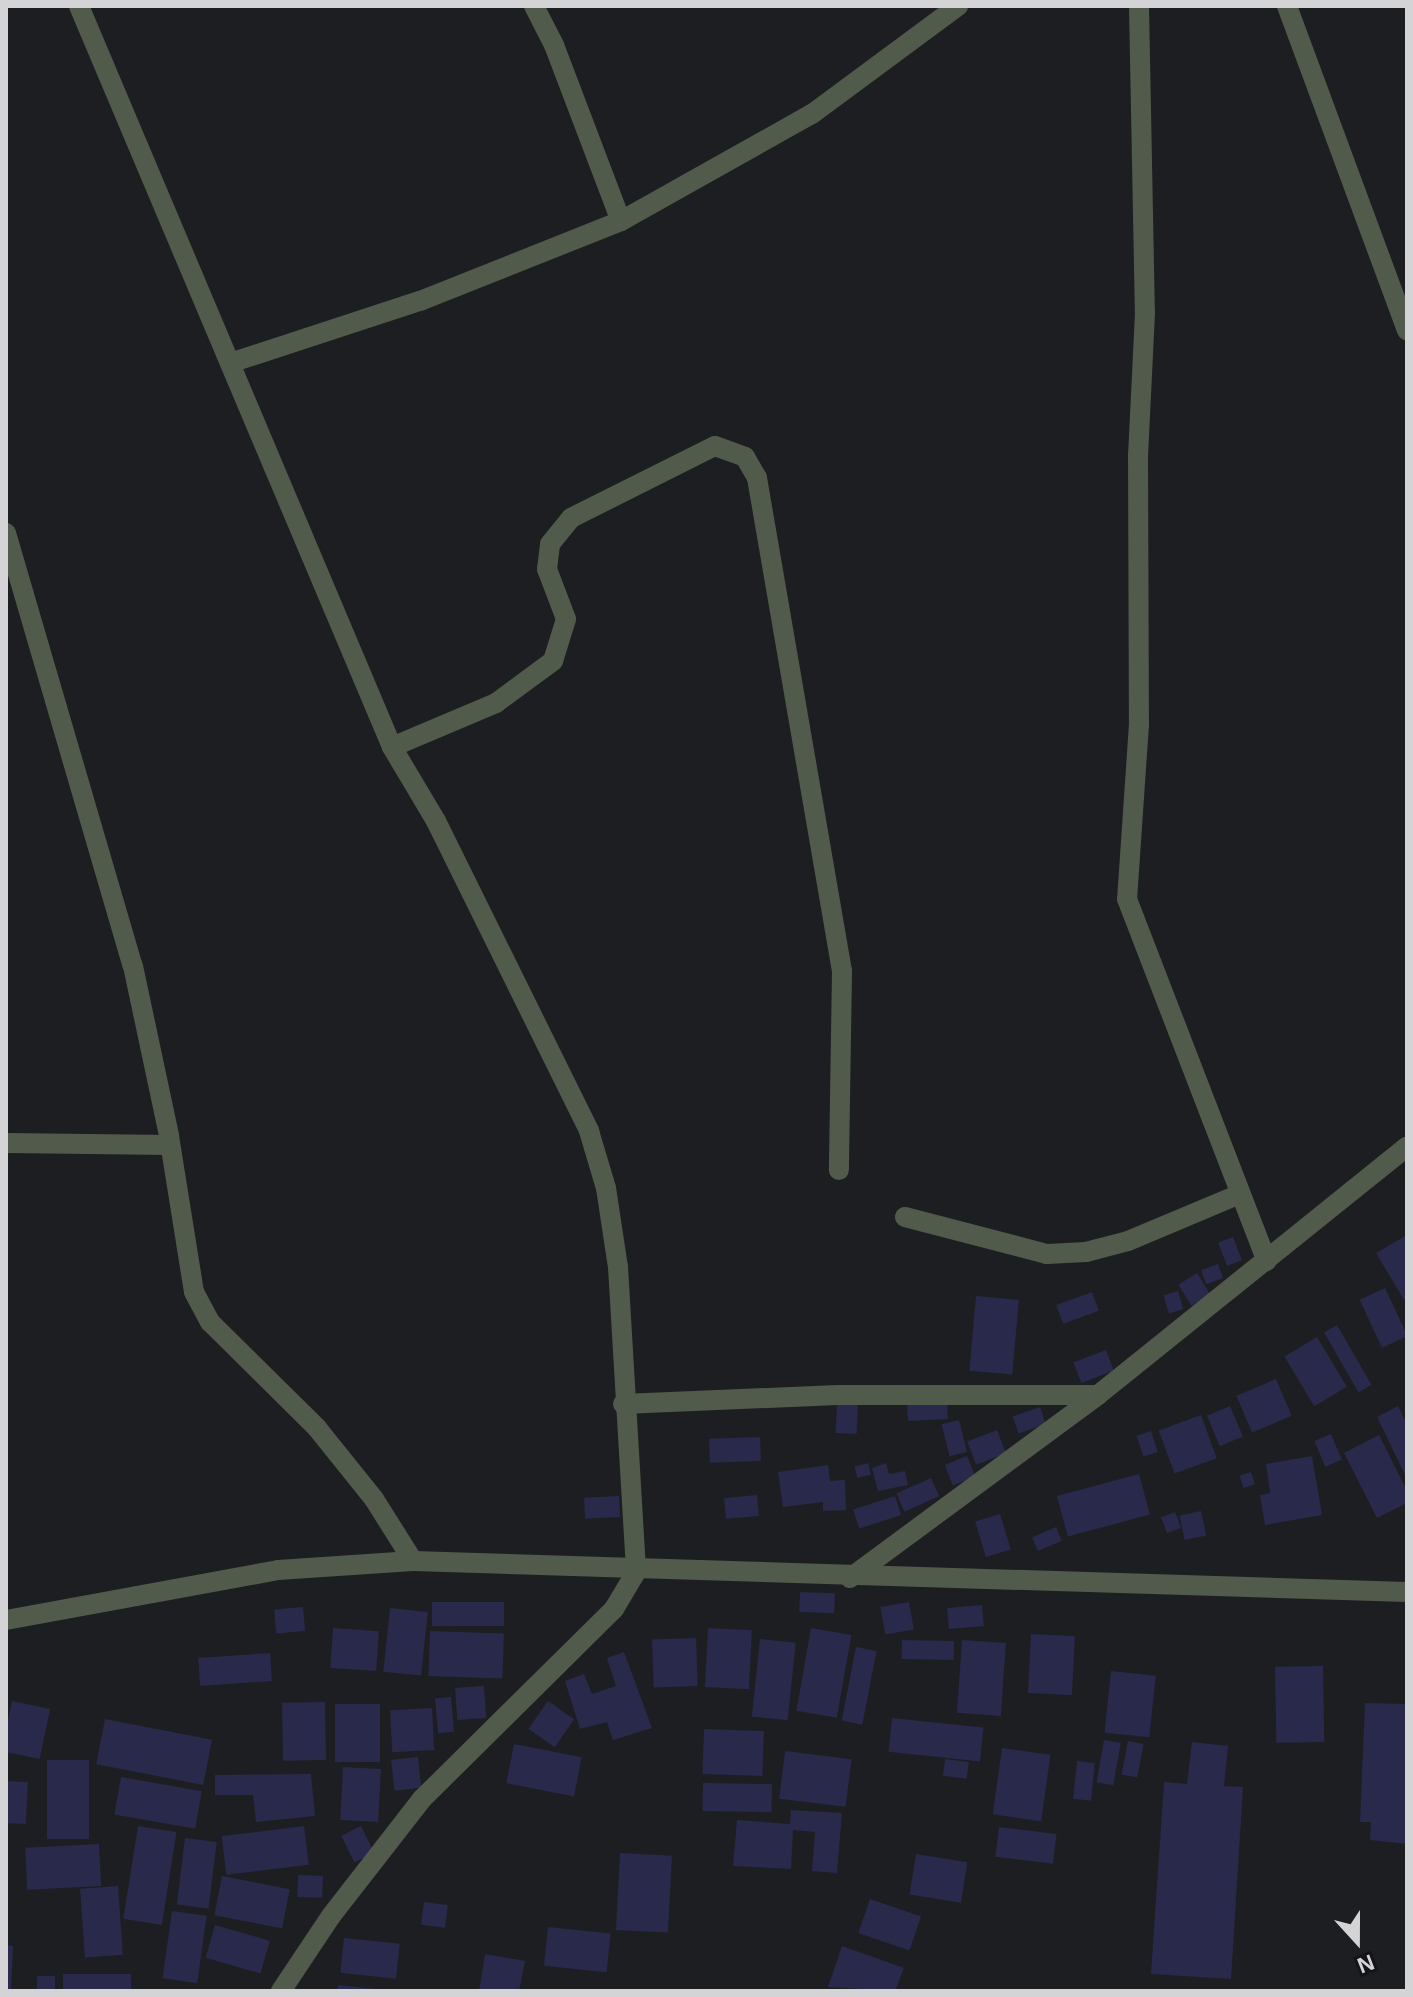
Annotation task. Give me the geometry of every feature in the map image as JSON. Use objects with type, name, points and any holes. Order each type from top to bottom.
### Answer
[{"type":"street","points":[[79,6],[392,747],[436,821],[589,1131],[606,1188],[618,1267],[623,1404],[636,1572],[614,1609],[422,1799],[331,1916],[281,1991]]},
{"type":"street","points":[[534,6],[554,45],[621,221]]},
{"type":"street","points":[[230,363],[420,301],[621,221],[812,114],[958,6]]},
{"type":"street","points":[[1139,6],[1145,313],[1138,455],[1139,724],[1127,899],[1267,1261]]},
{"type":"street","points":[[1287,6],[1407,330]]},
{"type":"street","points":[[392,747],[496,703],[553,661],[566,619],[547,569],[550,544],[571,518],[715,446],[745,457],[757,478],[842,971],[839,1170]]},
{"type":"street","points":[[6,533],[133,966],[170,1145],[194,1292],[210,1322],[317,1428],[374,1499],[413,1561]]},
{"type":"street","points":[[6,1143],[170,1145]]},
{"type":"street","points":[[850,1578],[1098,1395],[1407,1147]]},
{"type":"street","points":[[905,1217],[1047,1254],[1086,1252],[1128,1241],[1240,1194]]},
{"type":"street","points":[[623,1404],[900,1393],[1098,1395]]},
{"type":"street","points":[[6,1620],[278,1570],[413,1561],[636,1572],[1407,1592]]},
{"type":"building","points":[[1407,1235],[1407,1299],[1404,1300],[1376,1253]]},
{"type":"building","points":[[1233,1237],[1242,1260],[1227,1266],[1218,1243]]},
{"type":"building","points":[[1218,1264],[1223,1278],[1206,1284],[1201,1270]]},
{"type":"building","points":[[1197,1273],[1210,1294],[1192,1306],[1178,1285]]},
{"type":"building","points":[[1385,1288],[1407,1336],[1382,1348],[1360,1300]]},
{"type":"building","points":[[1178,1291],[1183,1309],[1169,1313],[1164,1295]]},
{"type":"building","points":[[1092,1292],[1099,1311],[1063,1324],[1056,1305]]},
{"type":"building","points":[[976,1296],[1019,1300],[1012,1374],[969,1371]]},
{"type":"building","points":[[1337,1325],[1372,1385],[1359,1392],[1324,1332]]},
{"type":"building","points":[[1317,1337],[1347,1387],[1314,1406],[1284,1357]]},
{"type":"building","points":[[1106,1350],[1114,1371],[1081,1383],[1073,1363]]},
{"type":"building","points":[[1276,1379],[1292,1416],[1252,1433],[1236,1396]]},
{"type":"building","points":[[947,1402],[948,1419],[908,1421],[907,1404]]},
{"type":"building","points":[[837,1404],[858,1405],[856,1434],[835,1433]]},
{"type":"building","points":[[1230,1406],[1243,1436],[1220,1446],[1207,1416]]},
{"type":"building","points":[[1398,1406],[1407,1425],[1407,1479],[1377,1417]]},
{"type":"building","points":[[1040,1407],[1046,1424],[1018,1433],[1013,1416]]},
{"type":"building","points":[[1201,1415],[1217,1458],[1174,1474],[1159,1430]]},
{"type":"building","points":[[959,1420],[967,1452],[950,1456],[942,1424]]},
{"type":"building","points":[[997,1430],[1006,1453],[976,1465],[967,1441]]},
{"type":"building","points":[[1151,1431],[1158,1452],[1144,1457],[1137,1436]]},
{"type":"building","points":[[1331,1434],[1342,1460],[1325,1467],[1314,1441]]},
{"type":"building","points":[[1379,1435],[1407,1491],[1407,1503],[1377,1518],[1344,1453]]},
{"type":"building","points":[[760,1437],[761,1461],[710,1463],[709,1439]]},
{"type":"building","points":[[967,1456],[975,1476],[953,1485],[945,1465]]},
{"type":"building","points":[[1312,1456],[1322,1515],[1265,1525],[1260,1495],[1270,1493],[1266,1464]]},
{"type":"building","points":[[868,1463],[871,1475],[857,1478],[854,1466]]},
{"type":"building","points":[[886,1463],[889,1474],[905,1471],[908,1485],[878,1491],[872,1468]]},
{"type":"building","points":[[828,1465],[830,1481],[845,1480],[846,1510],[823,1511],[823,1502],[783,1507],[778,1472]]},
{"type":"building","points":[[1251,1472],[1255,1484],[1244,1488],[1240,1476]]},
{"type":"building","points":[[1139,1474],[1150,1515],[1068,1537],[1057,1496]]},
{"type":"building","points":[[931,1478],[939,1496],[904,1512],[896,1493]]},
{"type":"building","points":[[757,1495],[759,1516],[726,1519],[724,1498]]},
{"type":"building","points":[[619,1496],[620,1517],[585,1519],[584,1498]]},
{"type":"building","points":[[895,1496],[901,1515],[859,1529],[853,1510]]},
{"type":"building","points":[[1201,1511],[1206,1535],[1185,1540],[1179,1516]]},
{"type":"building","points":[[1175,1512],[1181,1528],[1167,1533],[1161,1517]]},
{"type":"building","points":[[1000,1514],[1011,1549],[986,1557],[975,1522]]},
{"type":"building","points":[[1056,1527],[1062,1541],[1038,1551],[1032,1537]]},
{"type":"building","points":[[800,1592],[835,1593],[834,1613],[799,1612]]},
{"type":"building","points":[[432,1602],[504,1602],[504,1626],[432,1626]]},
{"type":"building","points":[[909,1602],[914,1630],[885,1635],[880,1607]]},
{"type":"building","points":[[982,1605],[984,1626],[949,1629],[947,1608]]},
{"type":"building","points":[[303,1607],[305,1631],[276,1633],[274,1610]]},
{"type":"building","points":[[390,1608],[428,1612],[421,1676],[383,1672]]},
{"type":"building","points":[[333,1628],[379,1631],[376,1671],[330,1668]]},
{"type":"building","points":[[708,1628],[752,1630],[749,1689],[705,1687]]},
{"type":"building","points":[[811,1628],[851,1635],[837,1718],[796,1711]]},
{"type":"building","points":[[430,1631],[504,1634],[502,1679],[428,1676]]},
{"type":"building","points":[[1031,1634],[1075,1636],[1072,1695],[1028,1693]]},
{"type":"building","points":[[696,1638],[698,1686],[654,1688],[652,1640]]},
{"type":"building","points":[[760,1639],[796,1643],[788,1720],[752,1717]]},
{"type":"building","points":[[902,1640],[954,1641],[954,1660],[902,1659]]},
{"type":"building","points":[[962,1640],[1006,1643],[1001,1716],[957,1713]]},
{"type":"building","points":[[856,1647],[877,1651],[862,1725],[842,1721]]},
{"type":"building","points":[[624,1652],[652,1728],[613,1740],[607,1722],[580,1729],[565,1681],[584,1674],[592,1694],[616,1686],[607,1658]]},
{"type":"building","points":[[270,1653],[272,1681],[200,1686],[198,1658]]},
{"type":"building","points":[[1323,1666],[1324,1742],[1276,1743],[1275,1667]]},
{"type":"building","points":[[1111,1671],[1156,1676],[1149,1737],[1105,1733]]},
{"type":"building","points":[[484,1686],[486,1718],[457,1720],[455,1688]]},
{"type":"building","points":[[451,1697],[454,1732],[438,1733],[435,1698]]},
{"type":"building","points":[[12,1701],[50,1709],[40,1759],[6,1752],[6,1729]]},
{"type":"building","points":[[548,1701],[574,1719],[555,1747],[528,1729]]},
{"type":"building","points":[[325,1702],[326,1760],[283,1761],[282,1703]]},
{"type":"building","points":[[1365,1703],[1407,1704],[1407,1844],[1370,1840],[1371,1822],[1360,1822]]},
{"type":"building","points":[[335,1704],[380,1704],[380,1762],[335,1762]]},
{"type":"building","points":[[432,1708],[434,1750],[392,1752],[390,1710]]},
{"type":"building","points":[[892,1718],[983,1728],[980,1761],[888,1752]]},
{"type":"building","points":[[105,1719],[212,1740],[203,1785],[96,1764]]},
{"type":"building","points":[[704,1729],[764,1731],[762,1776],[702,1774]]},
{"type":"building","points":[[1104,1740],[1121,1743],[1113,1785],[1097,1782]]},
{"type":"building","points":[[1128,1741],[1144,1744],[1137,1777],[1122,1774]]},
{"type":"building","points":[[1192,1742],[1228,1746],[1224,1786],[1243,1787],[1231,1979],[1151,1974],[1164,1782],[1187,1784]]},
{"type":"building","points":[[514,1744],[582,1757],[574,1796],[506,1783]]},
{"type":"building","points":[[1002,1748],[1051,1755],[1041,1821],[993,1814]]},
{"type":"building","points":[[785,1751],[852,1759],[846,1807],[779,1799]]},
{"type":"building","points":[[418,1757],[421,1788],[394,1791],[391,1760]]},
{"type":"building","points":[[945,1759],[969,1762],[967,1779],[943,1776]]},
{"type":"building","points":[[47,1760],[89,1760],[89,1839],[47,1839]]},
{"type":"building","points":[[1077,1761],[1095,1763],[1091,1801],[1073,1799]]},
{"type":"building","points":[[343,1767],[381,1769],[378,1822],[340,1820]]},
{"type":"building","points":[[311,1774],[315,1816],[256,1822],[253,1795],[215,1795],[215,1775]]},
{"type":"building","points":[[121,1777],[202,1791],[195,1829],[114,1814]]},
{"type":"building","points":[[6,1781],[28,1782],[26,1824],[6,1823]]},
{"type":"building","points":[[703,1783],[772,1784],[772,1812],[703,1811]]},
{"type":"building","points":[[791,1810],[842,1813],[837,1873],[812,1871],[815,1832],[793,1830],[791,1869],[733,1866],[737,1820],[790,1824]]},
{"type":"building","points":[[138,1826],[177,1832],[162,1925],[123,1919]]},
{"type":"building","points":[[304,1826],[309,1865],[226,1875],[222,1836]]},
{"type":"building","points":[[361,1826],[374,1853],[354,1863],[341,1836]]},
{"type":"building","points":[[999,1827],[1057,1834],[1053,1864],[995,1857]]},
{"type":"building","points":[[185,1838],[217,1842],[209,1908],[177,1905]]},
{"type":"building","points":[[99,1844],[101,1886],[27,1890],[25,1848]]},
{"type":"building","points":[[620,1853],[672,1856],[668,1933],[616,1930]]},
{"type":"building","points":[[916,1854],[967,1862],[961,1903],[910,1894]]},
{"type":"building","points":[[298,1875],[323,1876],[322,1898],[297,1897]]},
{"type":"building","points":[[222,1876],[290,1889],[282,1928],[214,1915]]},
{"type":"building","points":[[118,1886],[123,1955],[85,1957],[80,1889]]},
{"type":"building","points":[[870,1899],[921,1917],[909,1951],[858,1933]]},
{"type":"building","points":[[424,1902],[448,1905],[445,1928],[421,1925]]},
{"type":"building","points":[[172,1911],[207,1916],[197,1983],[163,1978]]},
{"type":"building","points":[[215,1925],[270,1941],[260,1973],[206,1958]]},
{"type":"building","points":[[548,1927],[611,1934],[607,1972],[544,1966]]},
{"type":"building","points":[[344,1938],[400,1944],[396,1979],[340,1973]]},
{"type":"building","points":[[6,1945],[13,1946],[11,1991],[6,1991]]},
{"type":"building","points":[[842,1946],[904,1968],[895,1991],[828,1987]]},
{"type":"building","points":[[485,1954],[525,1961],[519,1991],[479,1991]]},
{"type":"building","points":[[63,1974],[131,1974],[131,1991],[63,1991]]},
{"type":"building","points":[[37,1976],[55,1976],[55,1991],[37,1991]]},
{"type":"building","points":[[338,1985],[376,1989],[337,1991]]}]
